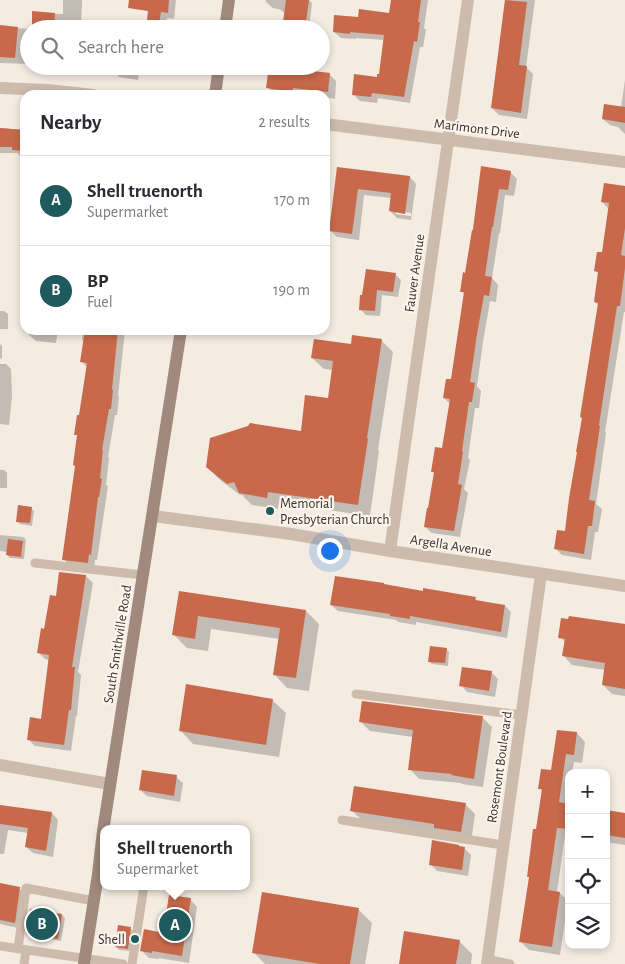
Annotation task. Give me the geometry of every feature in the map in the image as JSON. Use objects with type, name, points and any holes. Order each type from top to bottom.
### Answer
[{"type":"main road","points":[[226,20],[229,0]]},
{"type":"main road","points":[[216,90],[218,75]]},
{"type":"main road","name":"South Smithville Road","points":[[106,825],[110,784],[180,335]]},
{"type":"main road","name":"South Smithville Road","points":[[85,962],[94,901],[100,879]]},
{"type":"street","name":"Fauver Avenue","points":[[390,551],[468,0]]},
{"type":"street","points":[[0,88],[48,90]]},
{"type":"street","name":"Marimont Drive","points":[[330,125],[625,162]]},
{"type":"street","name":"Argella Avenue","points":[[153,516],[291,534],[390,551],[625,586]]},
{"type":"street","name":"Rosemont Boulevard","points":[[487,962],[540,574]]},
{"type":"street","points":[[0,765],[110,784]]},
{"type":"lane","points":[[35,562],[143,575]]},
{"type":"lane","points":[[356,694],[521,714]]},
{"type":"lane","points":[[342,820],[503,845]]},
{"type":"lane","points":[[24,964],[22,949],[26,888],[94,901]]},
{"type":"lane","points":[[132,964],[143,890]]},
{"type":"lane","points":[[0,946],[85,962],[123,964]]},
{"type":"lane","points":[[487,962],[510,964]]},
{"type":"building","points":[[129,0],[169,0],[168,13],[161,12],[160,20],[147,20],[148,11],[128,8]]},
{"type":"building","points":[[286,0],[309,0],[306,20],[283,20]]},
{"type":"building","points":[[391,0],[421,0],[417,42],[414,41],[404,97],[372,93],[371,97],[352,95],[354,74],[377,77],[377,74],[379,74],[384,35],[333,32],[334,15],[358,17],[359,9],[389,13]]},
{"type":"building","points":[[505,0],[527,2],[519,65],[527,66],[521,113],[491,108]]},
{"type":"building","points":[[32,11],[55,13],[55,20],[32,20]]},
{"type":"building","points":[[0,25],[18,27],[15,58],[0,57]]},
{"type":"building","points":[[268,75],[330,75],[328,90],[293,88],[293,90],[280,90],[266,88]]},
{"type":"building","points":[[604,104],[625,107],[625,123],[602,119]]},
{"type":"building","points":[[0,128],[20,130],[20,151],[12,150],[12,147],[0,147]]},
{"type":"building","points":[[481,166],[511,171],[508,190],[499,189],[492,227],[485,276],[492,277],[489,296],[484,295],[477,334],[470,382],[475,383],[472,402],[469,402],[462,451],[458,484],[462,485],[454,531],[424,527],[434,472],[431,472],[435,447],[442,448],[450,399],[443,398],[446,379],[451,379],[464,292],[460,292],[473,230]]},
{"type":"building","points":[[337,167],[410,176],[405,214],[389,211],[391,193],[358,189],[352,234],[330,231]]},
{"type":"building","points":[[604,183],[625,186],[625,228],[621,255],[625,256],[625,268],[620,306],[617,306],[589,500],[595,501],[592,526],[588,526],[584,554],[554,549],[557,530],[565,531],[598,303],[594,302],[598,272],[594,271],[597,252],[602,252],[609,203],[601,202]]},
{"type":"building","points":[[366,269],[396,273],[393,292],[377,290],[375,311],[359,310],[360,295],[362,295]]},
{"type":"building","points":[[84,335],[117,335],[111,409],[109,409],[102,450],[100,478],[102,479],[91,555],[89,554],[88,563],[62,560],[75,466],[73,465],[77,435],[74,435],[87,363],[80,362]]},
{"type":"building","points":[[352,335],[382,339],[358,505],[268,492],[267,498],[239,493],[234,482],[227,484],[206,467],[210,438],[248,426],[250,423],[301,431],[305,395],[328,398],[333,361],[311,358],[314,339],[351,344]]},
{"type":"building","points":[[18,505],[32,507],[30,523],[16,522]]},
{"type":"building","points":[[8,539],[23,541],[21,557],[6,555]]},
{"type":"building","points":[[59,572],[86,575],[72,667],[75,667],[71,710],[69,710],[64,745],[27,740],[30,717],[41,719],[49,655],[37,653],[41,628],[44,629],[50,595],[56,596]]},
{"type":"building","points":[[335,576],[423,591],[423,588],[476,597],[475,600],[505,605],[501,632],[410,616],[410,619],[330,605]]},
{"type":"building","points":[[179,591],[306,610],[296,678],[273,675],[280,628],[198,616],[195,639],[172,635]]},
{"type":"building","points":[[569,616],[625,624],[625,689],[602,685],[605,663],[562,656],[565,639],[558,638],[561,618],[568,619]]},
{"type":"building","points":[[430,646],[447,648],[445,663],[428,662]]},
{"type":"building","points":[[462,667],[492,671],[489,691],[459,686]]},
{"type":"building","points":[[186,684],[273,699],[266,745],[179,731]]},
{"type":"building","points":[[362,701],[483,716],[474,779],[452,774],[408,770],[413,730],[359,722]]},
{"type":"building","points":[[557,730],[577,732],[574,755],[566,754],[559,802],[565,803],[565,829],[557,828],[548,890],[560,892],[552,947],[519,942],[529,877],[527,877],[533,829],[536,829],[542,789],[538,789],[541,769],[551,770]]},
{"type":"building","points":[[142,770],[177,775],[174,796],[139,790]]},
{"type":"building","points":[[354,786],[466,803],[461,832],[434,828],[434,824],[350,811]]},
{"type":"building","points":[[0,805],[52,812],[46,851],[25,847],[28,828],[0,824]]},
{"type":"building","points":[[610,811],[625,813],[625,838],[610,836]]},
{"type":"building","points":[[432,840],[465,847],[462,870],[429,865]]},
{"type":"building","points":[[0,883],[20,887],[15,923],[0,920]]},
{"type":"building","points":[[262,892],[359,908],[350,964],[320,964],[252,953]]},
{"type":"building","points":[[169,895],[191,898],[182,956],[140,951],[144,929],[163,933]]},
{"type":"building","points":[[30,909],[62,914],[58,939],[26,934]]},
{"type":"building","points":[[118,925],[131,927],[128,949],[115,947]]},
{"type":"building","points":[[404,931],[460,940],[456,964],[399,964]]},
{"type":"place","name":"Memorial Presbyterian Church","points":[[270,511]]},
{"type":"place","name":"BP","points":[[42,924]]},
{"type":"place","name":"Shell truenorth","points":[[175,925]]},
{"type":"place","name":"Shell","points":[[135,939]]}]
